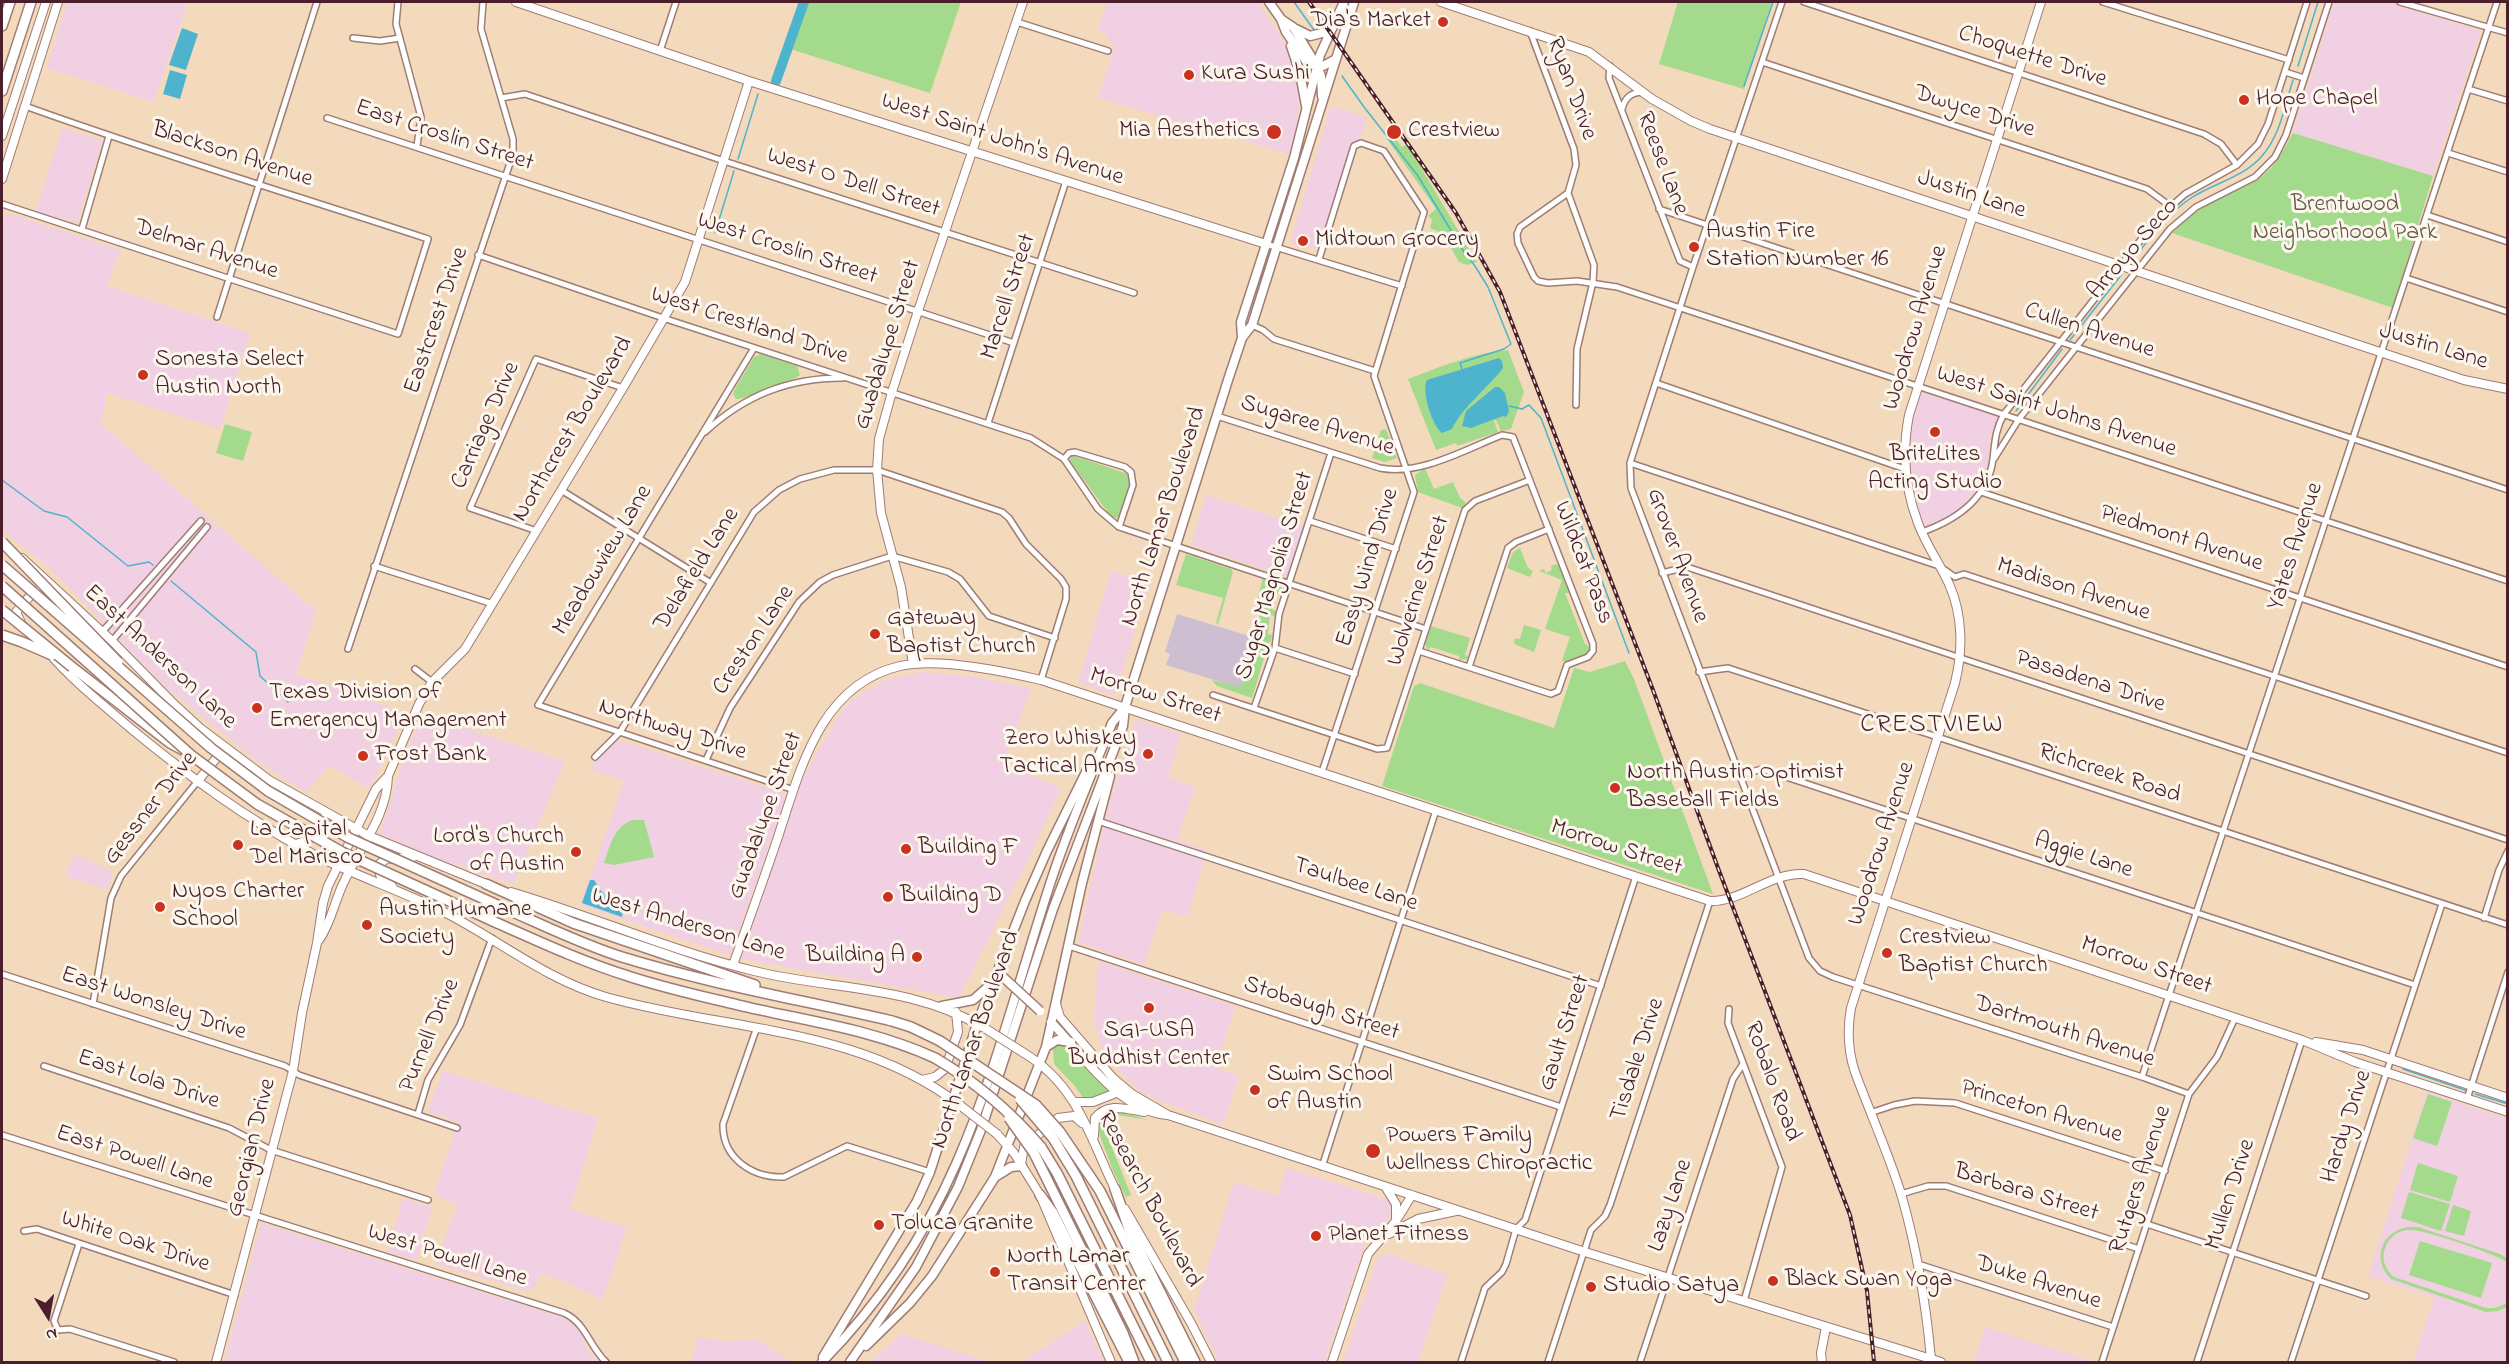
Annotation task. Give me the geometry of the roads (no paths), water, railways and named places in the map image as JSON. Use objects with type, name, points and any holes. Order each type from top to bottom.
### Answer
[{"type":"highway","points":[[2,26],[10,2]]},
{"type":"highway","points":[[2,91],[31,2]]},
{"type":"highway","points":[[2,544],[114,656],[126,674]]},
{"type":"highway","points":[[2,566],[211,748],[296,808],[349,838],[583,943],[665,969],[892,1021],[940,1041],[977,1064],[1012,1091],[1057,1135],[1100,1191],[1185,1362]]},
{"type":"highway","points":[[2,586],[191,755],[257,804],[317,840],[560,951],[627,976],[791,1017],[855,1029],[906,1045],[935,1058],[965,1076],[1000,1104],[1057,1173],[1151,1362]]},
{"type":"highway","points":[[2,608],[72,667],[170,743],[191,755]]},
{"type":"highway","points":[[2,635],[46,652],[72,667]]},
{"type":"highway","points":[[486,884],[573,923],[785,996]]},
{"type":"highway","points":[[1057,1135],[1168,1362]]},
{"type":"highway","points":[[1037,1150],[1123,1333],[1134,1362]]},
{"type":"highway","points":[[1115,1189],[1129,1229],[1195,1362]]},
{"type":"highway","points":[[1040,1195],[1053,1213],[1129,1362]]},
{"type":"main road","points":[[1269,2],[1317,66],[1321,76],[1323,99]]},
{"type":"main road","name":"North Lamar Boulevard","points":[[1242,338],[1241,322],[1294,158],[1317,66],[1344,2]]},
{"type":"main road","name":"North Lamar Boulevard","points":[[851,1361],[916,1268],[958,1187],[981,1130],[1053,909],[1123,726],[1125,707],[1217,416],[1242,338],[1252,325],[1354,2]]},
{"type":"main road","points":[[1289,29],[1310,36],[1330,31]]},
{"type":"main road","points":[[1289,29],[1306,106]]},
{"type":"main road","points":[[1317,66],[1329,64],[1336,58]]},
{"type":"main road","name":"North Lamar Boulevard","points":[[821,1362],[852,1331],[893,1277],[924,1226],[955,1166],[994,1060],[1057,864],[1112,723],[1125,707]]},
{"type":"main road","points":[[942,1006],[973,1000],[1000,973],[1044,856],[1093,758],[1105,741]]},
{"type":"main road","points":[[851,1361],[923,1288],[995,1177],[1046,1047],[1113,756]]},
{"type":"main road","points":[[1000,973],[1051,1022]]},
{"type":"main road","points":[[821,1362],[904,1226],[930,1172],[952,1099],[993,982]]},
{"type":"main road","points":[[1040,1011],[1052,1009],[1056,1002]]},
{"type":"main road","points":[[1046,1047],[1057,1040],[1071,1042]]},
{"type":"main road","points":[[995,1177],[1011,1167],[1022,1165]]},
{"type":"street","points":[[2,136],[46,2]]},
{"type":"street","points":[[2,178],[58,2]]},
{"type":"street","points":[[217,317],[317,2]]},
{"type":"street","points":[[398,2],[395,18],[421,117],[417,146]]},
{"type":"street","name":"Eastcrest Drive","points":[[348,649],[506,176],[514,144],[481,29],[483,2]]},
{"type":"street","name":"West Saint John's Avenue","points":[[516,2],[749,81],[1402,286]]},
{"type":"street","points":[[660,51],[676,2]]},
{"type":"street","name":"Guadalupe Street","points":[[733,965],[815,736],[845,695],[870,677],[898,666],[913,664],[901,587],[881,513],[877,470],[880,432],[918,311],[1023,2]]},
{"type":"street","name":"Justin Lane","points":[[1441,2],[1589,52],[1642,92],[1691,121],[2381,352],[2476,383],[2508,389]]},
{"type":"street","name":"Grover Avenue","points":[[1782,2],[1630,463],[1631,488],[1809,958],[1814,966],[1826,975],[1858,985]]},
{"type":"street","name":"Choquette Drive","points":[[1804,2],[2204,134],[2221,144],[2237,165]]},
{"type":"street","name":"Woodrow Avenue","points":[[1931,1361],[1918,1264],[1901,1194],[1855,1072],[1849,1046],[1849,1017],[1955,683],[1960,658],[1956,606],[1950,585],[1922,532],[1914,510],[1905,469],[1907,426],[1916,386],[1973,217],[2041,2]]},
{"type":"street","points":[[2103,2],[2289,60]]},
{"type":"street","name":"Arroyo Seco","points":[[1993,460],[1997,426],[2004,414],[2169,206],[2193,188],[2237,165],[2253,150],[2264,132],[2307,2]]},
{"type":"street","name":"Arroyo Seco","points":[[1922,532],[1938,527],[1962,513],[1981,492],[1993,460],[2019,419],[2136,271],[2183,216],[2203,203],[2255,177],[2270,163],[2285,137],[2329,2]]},
{"type":"street","points":[[2400,2],[2508,33]]},
{"type":"street","name":"Yates Avenue","points":[[2142,1077],[2497,2]]},
{"type":"street","points":[[1017,22],[1108,51]]},
{"type":"street","name":"Ryan Drive","points":[[1530,31],[1574,148],[1576,165],[1568,193]]},
{"type":"street","points":[[1088,44],[1090,36]]},
{"type":"street","points":[[353,38],[380,42],[400,38]]},
{"type":"street","name":"Dwyce Drive","points":[[1762,63],[2146,189],[2169,206]]},
{"type":"street","name":"Reese Lane","points":[[1610,66],[1609,78],[1680,261],[1693,267]]},
{"type":"street","points":[[2285,72],[2304,78]]},
{"type":"street","name":"Northcrest Boulevard","points":[[349,871],[369,836],[387,793],[388,776],[410,722],[432,682],[465,649],[685,282],[749,81]]},
{"type":"street","points":[[2468,89],[2508,102]]},
{"type":"street","points":[[1621,111],[1624,100],[1628,96],[1642,92]]},
{"type":"street","name":"West O Dell Street","points":[[501,98],[525,94],[724,161],[1134,293]]},
{"type":"street","name":"Blackson Avenue","points":[[24,106],[109,136],[428,239],[398,334]]},
{"type":"street","name":"East Croslin Street","points":[[327,118],[549,190]]},
{"type":"street","points":[[82,229],[109,136]]},
{"type":"street","points":[[1252,325],[1274,339],[1375,371],[1424,211],[1382,149],[1361,143],[1354,146],[1319,260]]},
{"type":"street","points":[[2448,153],[2508,172]]},
{"type":"street","name":"Marcell Street","points":[[988,423],[1066,181]]},
{"type":"street","name":"West Croslin Street","points":[[549,190],[1014,343]]},
{"type":"street","points":[[1568,193],[1594,265],[1593,282],[1577,349],[1576,405]]},
{"type":"street","name":"West Saint Johns Avenue","points":[[1568,193],[1520,227],[1517,234],[1518,243],[1534,278],[1538,281],[1548,283],[1593,282],[1617,287],[2508,581]]},
{"type":"street","name":"Delmar Avenue","points":[[2,204],[398,334]]},
{"type":"street","name":"Cullen Avenue","points":[[1659,209],[2508,490]]},
{"type":"street","points":[[2427,215],[2508,242]]},
{"type":"street","name":"West Crestland Drive","points":[[478,255],[1031,438],[1064,459],[1098,509],[1119,527],[1426,629]]},
{"type":"street","points":[[2406,278],[2508,312]]},
{"type":"street","name":"Meadowview Lane","points":[[538,705],[754,348]]},
{"type":"street","name":"Carriage Drive","points":[[537,531],[470,508],[537,359],[623,388]]},
{"type":"street","name":"Easy Wind Drive","points":[[1322,772],[1414,492],[1374,380],[1375,371]]},
{"type":"street","name":"Meadowview Lane","points":[[701,436],[734,408],[771,389],[805,381],[848,378]]},
{"type":"street","points":[[1656,383],[1905,469]]},
{"type":"street","name":"Sugaree Avenue","points":[[1217,416],[1380,468],[1408,470],[1509,434]]},
{"type":"street","name":"Wildcat Pass","points":[[1419,651],[1551,694],[1557,691],[1567,665],[1593,653],[1593,644],[1515,439],[1509,434]]},
{"type":"street","points":[[1064,459],[1068,453],[1075,452],[1125,467],[1131,472],[1133,485],[1119,527]]},
{"type":"street","name":"Sugar Magnolia Street","points":[[1254,708],[1275,648],[1277,623],[1331,453]]},
{"type":"street","name":"Madison Avenue","points":[[1630,463],[1939,566],[1955,577],[1964,574],[2508,753]]},
{"type":"street","points":[[877,470],[1002,512],[1009,518],[1026,544],[1061,579],[1065,587],[1066,599],[1041,680]]},
{"type":"street","name":"Delafield Lane","points":[[595,757],[620,732],[754,512],[779,490],[800,478],[823,472],[877,470]]},
{"type":"street","name":"Wolverine Street","points":[[1334,735],[1384,750],[1388,746],[1466,508],[1475,501],[1530,480]]},
{"type":"street","points":[[561,490],[638,540],[711,583]]},
{"type":"street","name":"Piedmont Avenue","points":[[1981,492],[2508,667]]},
{"type":"street","points":[[1310,520],[1396,549]]},
{"type":"street","points":[[102,632],[201,522]]},
{"type":"street","points":[[112,640],[207,527]]},
{"type":"street","points":[[1469,667],[1505,552],[1516,542],[1549,529]]},
{"type":"street","name":"East Anderson Lane","points":[[2,544],[41,573],[112,640],[175,705],[225,747],[269,780],[356,830]]},
{"type":"street","points":[[892,556],[948,572],[960,579],[989,616],[1055,638]]},
{"type":"street","name":"Creston Lane","points":[[706,760],[730,708],[799,602],[819,582],[833,574],[892,556]]},
{"type":"street","points":[[374,566],[493,604]]},
{"type":"street","name":"Pasadena Drive","points":[[1662,573],[1687,567],[2508,840]]},
{"type":"street","points":[[24,628],[16,612],[37,590],[43,587],[60,593]]},
{"type":"street","points":[[2,608],[39,641],[72,680],[197,782],[253,820],[296,844],[349,871],[433,907],[492,938],[526,961],[564,982],[633,1004],[789,1032],[847,1048],[890,1064],[952,1099],[997,1134],[1022,1165],[1040,1195],[1111,1362]]},
{"type":"street","points":[[1275,648],[1355,674]]},
{"type":"street","name":"Morrow Street","points":[[913,664],[991,670],[1041,680],[1710,901],[1724,899],[1778,878],[1804,874],[2302,1040],[2355,1062],[2508,1112]]},
{"type":"street","name":"Richcreek Road","points":[[1699,672],[1728,668],[2508,925]]},
{"type":"street","points":[[415,669],[432,682]]},
{"type":"street","points":[[1213,695],[1334,735]]},
{"type":"street","name":"Northway Drive","points":[[538,705],[794,790]]},
{"type":"street","name":"Gessner Drive","points":[[93,1004],[111,898],[121,876],[225,747]]},
{"type":"street","name":"Aggie Lane","points":[[1740,775],[1762,770],[2415,985]]},
{"type":"street","name":"Northcrest Boulevard","points":[[356,830],[376,789],[388,776]]},
{"type":"street","points":[[1322,1167],[1436,810]]},
{"type":"street","points":[[296,844],[314,836],[320,830],[324,813]]},
{"type":"street","name":"Taulbee Lane","points":[[1098,821],[1601,986]]},
{"type":"street","name":"West Anderson Lane","points":[[356,830],[486,884],[733,965],[785,978],[885,991],[942,1006],[986,1029],[1041,1063]]},
{"type":"street","name":"Georgian Drive","points":[[216,1362],[293,1071],[323,903],[337,865],[356,830]]},
{"type":"street","points":[[2484,918],[2499,870],[2508,851]]},
{"type":"street","points":[[398,892],[381,878],[377,866],[386,859],[418,857]]},
{"type":"street","name":"Georgian Drive","points":[[318,941],[327,928],[349,871]]},
{"type":"street","name":"Gault Street","points":[[1461,1362],[1481,1296],[1487,1284],[1502,1272],[1516,1229],[1525,1220],[1636,876]]},
{"type":"street","name":"Tisdale Drive","points":[[1548,1362],[1591,1230],[1605,1216],[1610,1205],[1710,901]]},
{"type":"street","name":"Hardy Drive","points":[[2291,1362],[2442,903]]},
{"type":"street","name":"Purnell Drive","points":[[418,1114],[428,1080],[460,1025],[492,938]]},
{"type":"street","name":"Stobaugh Street","points":[[1069,946],[1561,1107]]},
{"type":"street","points":[[2467,1099],[2508,972]]},
{"type":"street","name":"East Wonsley Drive","points":[[2,974],[285,1066],[293,1071],[457,1128]]},
{"type":"street","name":"Dartmouth Avenue","points":[[1858,985],[2188,1094]]},
{"type":"street","points":[[1056,1002],[1060,1017],[1113,1078],[1132,1094],[1168,1115]]},
{"type":"street","name":"Robalo Road","points":[[1729,1009],[1728,1023],[1782,1167],[1744,1301]]},
{"type":"street","points":[[922,1080],[935,1077],[945,1069],[958,1032],[956,1012]]},
{"type":"street","name":"Rutgers Avenue","points":[[2102,1362],[2188,1094],[2217,1057],[2235,1018]]},
{"type":"street","points":[[1051,1022],[1117,1092],[1131,1102],[1157,1114]]},
{"type":"street","points":[[757,1027],[723,1124],[724,1139],[729,1152],[739,1163],[776,1177],[784,1177],[847,1146],[930,1172]]},
{"type":"street","name":"Morrow Street","points":[[2302,1040],[2363,1050],[2508,1098]]},
{"type":"street","name":"Mullen Drive","points":[[2197,1362],[2302,1040]]},
{"type":"street","name":"Research Boulevard","points":[[1041,1063],[1076,1102],[1134,1226],[1191,1323],[1211,1362]]},
{"type":"street","name":"Lazy Lane","points":[[1640,1362],[1732,1079],[1743,1064]]},
{"type":"street","name":"East Lola Drive","points":[[44,1066],[229,1128],[271,1150],[428,1200]]},
{"type":"street","points":[[1076,1102],[1093,1102],[1117,1092],[1132,1094]]},
{"type":"street","name":"Princeton Avenue","points":[[1870,1113],[1915,1101],[1955,1103],[2164,1171]]},
{"type":"street","points":[[1096,1146],[1095,1118],[1107,1108],[1116,1107],[1168,1115],[1585,1252],[1931,1361],[1941,1362]]},
{"type":"street","points":[[1022,1165],[1024,1147],[1058,1118],[1074,1116],[1089,1131]]},
{"type":"street","name":"East Powell Lane","points":[[2,1135],[256,1216]]},
{"type":"street","name":"Barbara Street","points":[[1901,1194],[1928,1186],[1946,1186],[2139,1249]]},
{"type":"street","points":[[1385,1187],[1396,1204],[1396,1221]]},
{"type":"street","points":[[1382,1238],[1412,1195]]},
{"type":"street","points":[[1332,1362],[1365,1261],[1374,1244],[1418,1219],[1459,1211]]},
{"type":"street","name":"West Powell Lane","points":[[256,1216],[564,1313],[575,1318],[584,1328],[595,1351],[606,1362]]},
{"type":"street","points":[[2147,1224],[2366,1296]]},
{"type":"street","name":"White Oak Drive","points":[[24,1231],[37,1229],[235,1295]]},
{"type":"street","points":[[79,1244],[54,1321],[58,1330],[70,1329],[174,1362]]},
{"type":"street","name":"Duke Avenue","points":[[1918,1264],[2113,1327]]},
{"type":"street","points":[[1822,1362],[1821,1353],[1826,1327]]},
{"type":"water","points":[[182,28],[198,34],[186,70],[169,65]]},
{"type":"water","points":[[170,70],[187,75],[180,99],[163,94]]},
{"type":"water","points":[[1499,358],[1503,368],[1497,376],[1463,412],[1452,429],[1442,433],[1428,408],[1425,392],[1427,380]]},
{"type":"water","points":[[1495,387],[1499,387],[1505,393],[1509,411],[1506,417],[1503,416],[1471,428],[1462,426],[1466,411]]},
{"type":"water","points":[[590,880],[594,880],[601,891],[623,911],[622,917],[582,903]]},
{"type":"waterway","points":[[776,81],[804,2]]},
{"type":"waterway","points":[[1294,2],[1314,30]]},
{"type":"waterway","points":[[1744,86],[1773,2]]},
{"type":"waterway","points":[[2298,66],[2318,2]]},
{"type":"waterway","points":[[1342,76],[1418,176],[1488,287],[1511,344],[1504,349],[1460,363],[1462,369]]},
{"type":"waterway","points":[[2132,261],[2159,227],[2182,204],[2247,169],[2262,156],[2278,130],[2293,80]]},
{"type":"waterway","points":[[738,159],[758,94]]},
{"type":"waterway","points":[[715,233],[734,171]]},
{"type":"waterway","points":[[2070,340],[2122,274]]},
{"type":"waterway","points":[[2016,411],[2062,349]]},
{"type":"waterway","points":[[1509,406],[1522,409],[1529,405],[1541,418],[1629,653]]},
{"type":"waterway","points":[[2,480],[44,511],[67,517],[128,566],[149,562],[153,565]]},
{"type":"waterway","points":[[171,581],[256,652],[260,676],[288,702]]},
{"type":"waterway","points":[[2403,1069],[2465,1090]]},
{"type":"waterway","points":[[2475,1094],[2508,1104]]},
{"type":"railway","points":[[1309,2],[1456,213],[1500,292],[1653,690],[1850,1215],[1867,1291],[1874,1362]]},
{"type":"place","name":"Dia's Market","points":[[1443,22]]},
{"type":"place","name":"Kura Sushi","points":[[1189,75]]},
{"type":"place","name":"Hope Chapel","points":[[2244,100]]},
{"type":"place","name":"Mia Aesthetics","points":[[1274,132]]},
{"type":"place","name":"Crestview","points":[[1394,132]]},
{"type":"place","name":"Midtown Grocery","points":[[1303,241]]},
{"type":"place","name":"Austin Fire Station Number 16","points":[[1694,247]]},
{"type":"place","name":"Sonesta Select Austin North","points":[[143,375]]},
{"type":"place","name":"BriteLites Acting Studio","points":[[1935,432]]},
{"type":"place","name":"Gateway Baptist Church","points":[[875,634]]},
{"type":"place","name":"Texas Division of Emergency Management","points":[[257,708]]},
{"type":"place","name":"Zero Whiskey Tactical Arms","points":[[1148,754]]},
{"type":"place","name":"Frost Bank","points":[[363,756]]},
{"type":"place","name":"North Austin Optimist Baseball Fields","points":[[1615,788]]},
{"type":"place","name":"La Capital Del Marisco","points":[[238,845]]},
{"type":"place","name":"Building F","points":[[906,849]]},
{"type":"place","name":"Lord's Church of Austin","points":[[576,852]]},
{"type":"place","name":"Building D","points":[[888,897]]},
{"type":"place","name":"Nyos Charter School","points":[[160,907]]},
{"type":"place","name":"Austin Humane Society","points":[[367,925]]},
{"type":"place","name":"Crestview Baptist Church","points":[[1887,953]]},
{"type":"place","name":"Building A","points":[[917,957]]},
{"type":"place","name":"SGI-USA Buddhist Center","points":[[1149,1008]]},
{"type":"place","name":"Swim School of Austin","points":[[1255,1090]]},
{"type":"place","name":"Powers Family Wellness Chiropractic","points":[[1373,1151]]},
{"type":"place","name":"Toluca Granite","points":[[879,1225]]},
{"type":"place","name":"Planet Fitness","points":[[1316,1236]]},
{"type":"place","name":"North Lamar Transit Center","points":[[995,1272]]},
{"type":"place","name":"Black Swan Yoga","points":[[1773,1281]]},
{"type":"place","name":"Studio Satya","points":[[1591,1287]]},
{"type":"district","name":"CRESTVIEW","points":[[1932,727]]},
{"type":"park label","name":"Brentwood Neighborhood Park","points":[[2345,220]]}]
